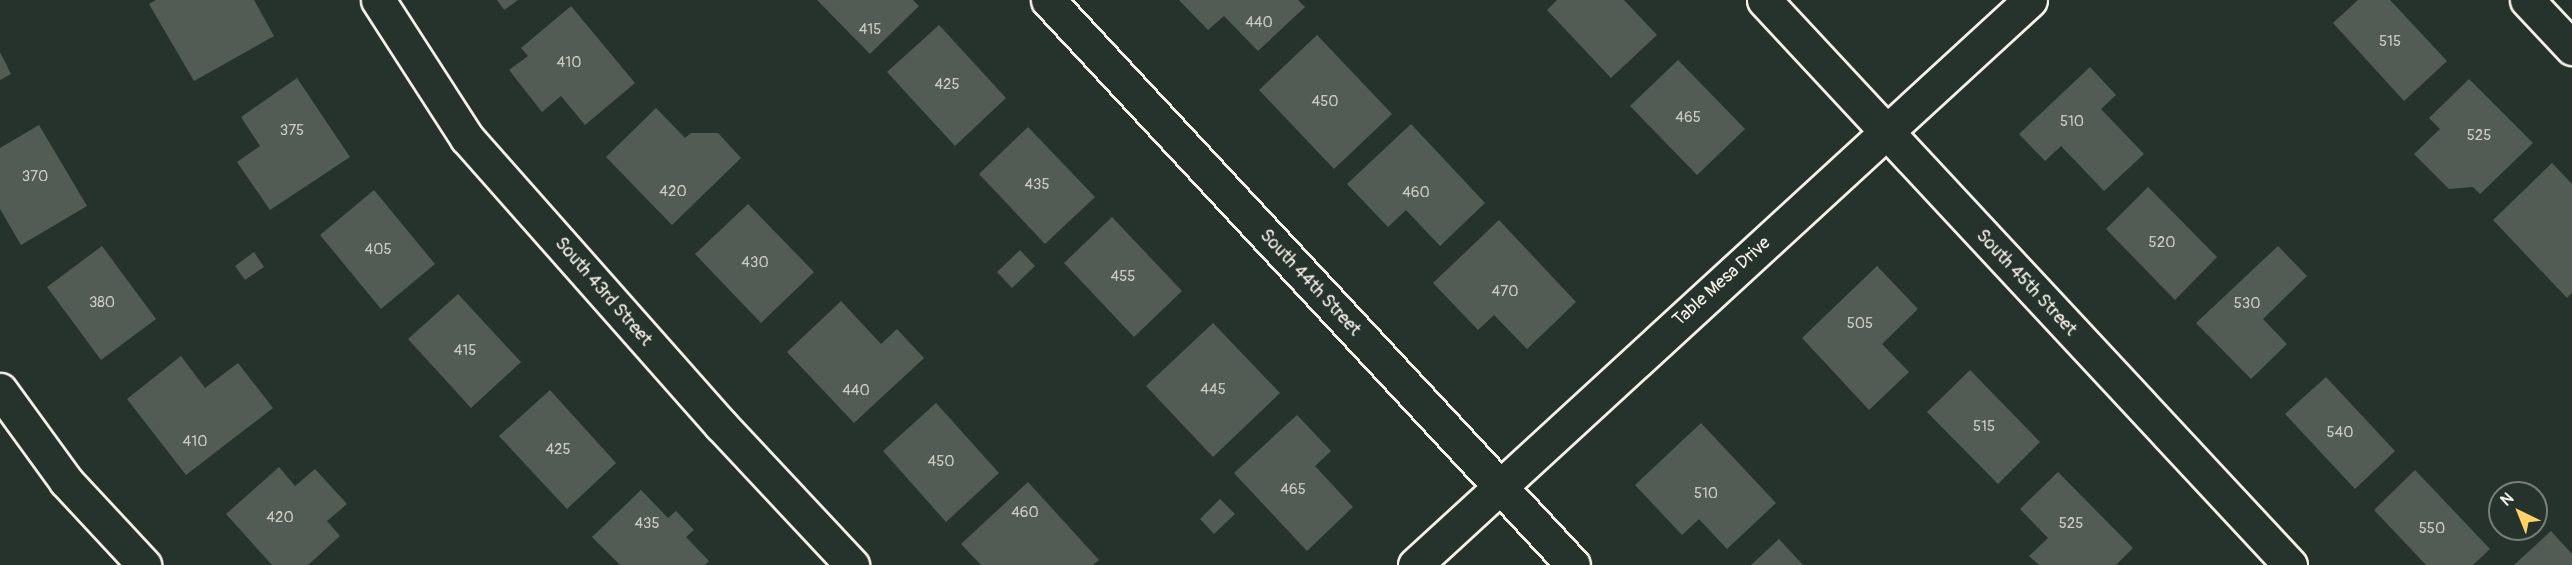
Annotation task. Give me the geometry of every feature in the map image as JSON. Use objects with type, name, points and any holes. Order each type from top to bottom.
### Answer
[{"type":"main road","name":"South 43rd Street","points":[[378,0],[467,138],[721,425],[852,565]]},
{"type":"main road","name":"South 44th Street","points":[[1048,0],[1573,565]]},
{"type":"main road","name":"South 45th Street","points":[[1764,0],[2290,565]]},
{"type":"main road","name":"Table Mesa Drive","points":[[1415,565],[2030,0]]},
{"type":"main road","points":[[2527,0],[2572,48]]},
{"type":"main road","points":[[0,390],[66,481],[144,565]]},
{"type":"building","points":[[156,0],[254,0],[274,36],[194,81],[149,4]]},
{"type":"building","points":[[497,0],[518,0],[504,10]]},
{"type":"building","points":[[817,0],[913,0],[919,6],[870,54]]},
{"type":"building","points":[[1179,0],[1298,0],[1305,7],[1258,51],[1224,16],[1208,30]]},
{"type":"building","points":[[1557,0],[1624,0],[1657,35],[1611,78],[1547,10]]},
{"type":"building","points":[[2358,0],[2390,0],[2447,61],[2404,101],[2333,23]]},
{"type":"building","points":[[571,6],[635,83],[585,125],[561,96],[542,112],[509,70],[528,56],[521,48]]},
{"type":"building","points":[[939,25],[1006,98],[955,146],[887,72]]},
{"type":"building","points":[[1317,35],[1392,114],[1334,169],[1259,90]]},
{"type":"building","points":[[0,52],[11,74],[0,80]]},
{"type":"building","points":[[1678,60],[1745,129],[1697,175],[1630,106]]},
{"type":"building","points":[[2090,67],[2116,95],[2101,109],[2144,154],[2104,191],[2061,146],[2045,161],[2019,134]]},
{"type":"building","points":[[297,78],[350,157],[270,210],[237,162],[260,146],[241,117]]},
{"type":"building","points":[[2469,79],[2533,143],[2480,194],[2473,187],[2449,189],[2414,154],[2440,129],[2429,118]]},
{"type":"building","points":[[656,108],[685,138],[691,133],[718,133],[741,158],[672,225],[606,157]]},
{"type":"building","points":[[1411,124],[1485,203],[1440,246],[1406,210],[1388,227],[1347,184]]},
{"type":"building","points":[[39,125],[87,206],[21,245],[0,209],[0,148]]},
{"type":"building","points":[[1028,127],[1095,197],[1045,244],[979,174]]},
{"type":"building","points":[[2552,163],[2572,184],[2572,293],[2567,298],[2493,220]]},
{"type":"building","points":[[2148,187],[2217,257],[2175,300],[2106,229]]},
{"type":"building","points":[[374,190],[435,264],[381,309],[320,235]]},
{"type":"building","points":[[748,204],[814,272],[761,323],[695,254]]},
{"type":"building","points":[[1112,217],[1182,291],[1134,337],[1064,263]]},
{"type":"building","points":[[1499,220],[1576,302],[1527,349],[1494,315],[1478,330],[1433,283]]},
{"type":"building","points":[[102,246],[156,319],[101,360],[47,287]]},
{"type":"building","points":[[2278,246],[2307,276],[2263,319],[2287,344],[2251,379],[2196,323]]},
{"type":"building","points":[[1020,250],[1035,266],[1012,288],[997,272]]},
{"type":"building","points":[[254,252],[264,267],[245,280],[235,266]]},
{"type":"building","points":[[1877,266],[1918,309],[1882,344],[1909,372],[1869,410],[1802,338]]},
{"type":"building","points":[[458,294],[521,362],[471,408],[408,339]]},
{"type":"building","points":[[841,301],[881,344],[897,329],[924,358],[854,423],[787,352]]},
{"type":"building","points":[[1213,323],[1280,393],[1213,457],[1146,386]]},
{"type":"building","points":[[181,356],[205,388],[238,363],[273,408],[186,475],[127,399]]},
{"type":"building","points":[[1970,370],[2040,442],[1998,484],[1927,412]]},
{"type":"building","points":[[2326,377],[2395,451],[2355,489],[2285,414]]},
{"type":"building","points":[[550,390],[616,463],[567,509],[499,436]]},
{"type":"building","points":[[936,403],[999,473],[946,522],[883,451]]},
{"type":"building","points":[[1297,415],[1331,451],[1315,466],[1353,507],[1307,551],[1234,473]]},
{"type":"building","points":[[1701,423],[1776,503],[1727,549],[1699,519],[1682,535],[1635,485]]},
{"type":"building","points":[[279,467],[295,486],[315,469],[347,504],[327,521],[340,536],[308,565],[272,565],[226,514]]},
{"type":"building","points":[[2415,470],[2490,549],[2473,565],[2426,565],[2374,510]]},
{"type":"building","points":[[2058,472],[2133,548],[2116,565],[2039,565],[2029,556],[2048,538],[2020,509]]},
{"type":"building","points":[[1028,482],[1099,560],[1093,565],[981,565],[961,544]]},
{"type":"building","points":[[641,490],[668,518],[676,511],[694,530],[686,537],[709,561],[705,565],[620,565],[592,537]]},
{"type":"building","points":[[1220,499],[1235,514],[1214,534],[1200,519]]},
{"type":"building","points":[[2551,531],[2572,554],[2572,565],[2514,565],[2540,541],[2548,541],[2548,534]]},
{"type":"building","points":[[1779,539],[1803,565],[1751,565]]}]
